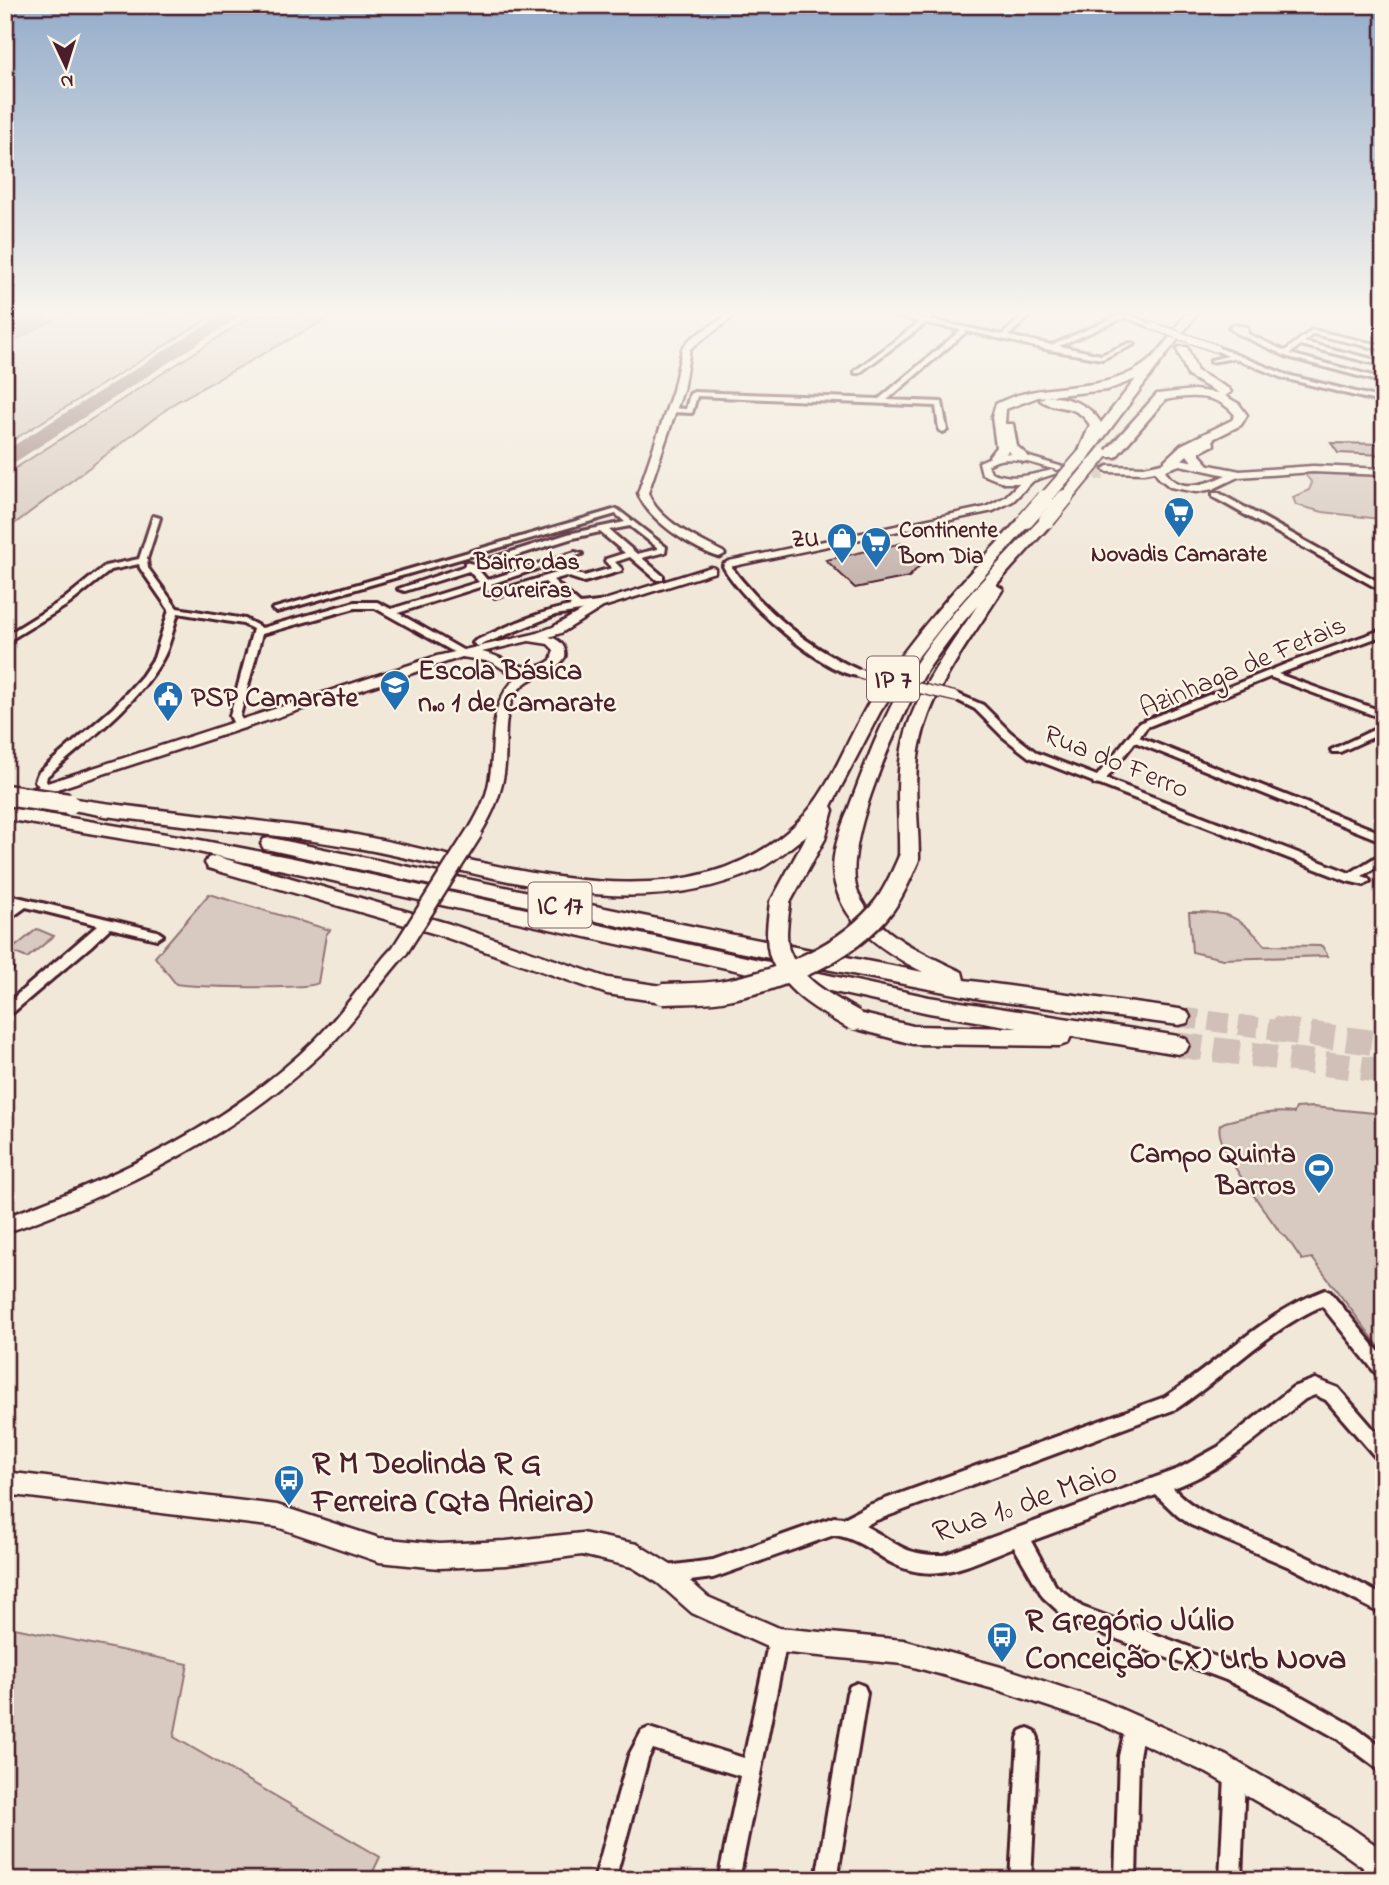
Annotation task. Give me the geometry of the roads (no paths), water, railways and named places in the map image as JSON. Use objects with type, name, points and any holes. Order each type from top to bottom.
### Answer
[{"type":"highway","points":[[996,456],[1003,448],[998,417],[1000,407],[1006,403]]},
{"type":"highway","points":[[1021,403],[1010,410],[1006,417],[1011,447],[1029,460]]},
{"type":"highway","points":[[1067,403],[1091,414],[1096,425],[1085,453]]},
{"type":"highway","name":"IP 7","points":[[833,785],[858,734],[912,650],[1085,453],[1124,403]]},
{"type":"highway","points":[[981,991],[885,941],[860,915],[848,893],[843,875],[846,845],[892,720],[937,644],[961,612],[1047,520],[1101,471],[1107,454],[1144,403]]},
{"type":"highway","points":[[1107,454],[1155,403]]},
{"type":"highway","points":[[1166,465],[1186,448],[1237,422],[1241,415],[1237,408],[1227,403]]},
{"type":"highway","points":[[1207,467],[1193,456],[1194,450],[1248,423],[1254,415],[1245,403]]},
{"type":"highway","points":[[61,815],[95,835],[298,885],[443,929],[607,986],[662,994],[718,992],[766,981],[803,966],[841,944],[879,913],[897,887],[909,858],[908,783],[911,747],[922,707],[1013,557]]},
{"type":"highway","points":[[139,816],[357,842],[590,889],[652,890],[710,882],[774,853],[805,826],[833,785]]},
{"type":"highway","points":[[833,785],[815,839],[780,904],[777,939],[783,960],[820,1001],[854,1020],[913,1035],[1141,1039]]},
{"type":"highway","name":"IC 17","points":[[7,805],[929,1005],[1178,1045]]},
{"type":"highway","name":"IC 17","points":[[61,815],[139,816],[721,940],[981,991],[1179,1017]]},
{"type":"street","points":[[673,403],[645,487],[644,499],[650,508],[723,565]]},
{"type":"street","points":[[671,410],[689,411],[691,403]]},
{"type":"street","points":[[919,403],[939,404],[943,430]]},
{"type":"street","points":[[995,478],[1032,478],[1055,470],[1029,460],[996,456],[988,459],[983,464],[983,469],[995,478],[1005,484],[1009,499]]},
{"type":"street","points":[[7,805],[46,788],[239,724],[463,653],[507,644],[521,638],[537,637],[569,623],[599,605],[723,565],[989,509],[1009,499],[1032,478],[1039,468],[1029,460]]},
{"type":"street","points":[[1166,465],[1160,470],[1166,481]]},
{"type":"street","points":[[1101,471],[1144,470],[1166,465],[1207,467],[1240,474]]},
{"type":"street","points":[[1207,467],[1219,479]]},
{"type":"street","points":[[1101,471],[1143,476],[1208,490],[1219,479],[1240,474],[1314,469],[1384,472]]},
{"type":"street","name":"Azinhaga de Fetais","points":[[1208,490],[1384,589]]},
{"type":"street","points":[[277,609],[617,511],[662,547],[662,550],[609,561],[618,569],[584,579],[566,573],[495,594],[461,556]]},
{"type":"street","points":[[156,518],[143,561],[144,568],[174,610],[253,624],[258,632],[235,716],[239,724]]},
{"type":"street","points":[[402,589],[571,536],[631,523]]},
{"type":"street","points":[[561,527],[571,536]]},
{"type":"street","points":[[603,530],[660,578]]},
{"type":"street","points":[[683,579],[698,561],[696,543]]},
{"type":"street","points":[[392,612],[578,554]]},
{"type":"street","points":[[5,640],[49,614],[108,568],[143,561]]},
{"type":"street","points":[[698,561],[723,565]]},
{"type":"street","points":[[698,561],[723,565]]},
{"type":"street","name":"Rua do Ferro","points":[[723,565],[770,618],[803,646],[827,661],[860,674],[956,697],[979,707],[1006,734],[1033,755],[1098,782],[1364,881]]},
{"type":"street","points":[[391,576],[416,604]]},
{"type":"street","points":[[547,579],[577,606]]},
{"type":"street","points":[[363,584],[372,596],[371,603]]},
{"type":"street","points":[[258,632],[371,603],[392,612],[463,653],[533,671]]},
{"type":"street","points":[[478,643],[534,618],[577,606],[599,605]]},
{"type":"street","points":[[46,788],[40,780],[43,775],[117,710],[153,668],[159,658],[174,610]]},
{"type":"street","points":[[557,645],[569,623]]},
{"type":"street","name":"Azinhaga de Fetais","points":[[1098,782],[1143,725],[1384,632]]},
{"type":"street","points":[[509,690],[533,671],[557,661],[560,650],[557,645],[537,637]]},
{"type":"street","points":[[5,1225],[55,1208],[179,1149],[252,1103],[319,1046],[354,1009],[400,950],[488,807],[496,783],[499,724],[509,690],[505,664],[499,654],[507,644]]},
{"type":"street","points":[[1270,674],[1384,716]]},
{"type":"street","points":[[1336,750],[1384,728]]},
{"type":"street","points":[[1133,737],[1384,838]]},
{"type":"street","points":[[1351,878],[1384,856]]},
{"type":"street","points":[[5,898],[157,935]]},
{"type":"street","points":[[5,918],[24,903]]},
{"type":"street","points":[[5,1012],[107,923]]},
{"type":"street","points":[[666,1575],[713,1569],[821,1529],[846,1527],[869,1514],[1170,1403],[1200,1386],[1258,1334],[1325,1297],[1384,1371]]},
{"type":"street","points":[[1160,1486],[1224,1453],[1299,1393],[1315,1387],[1332,1394],[1384,1454]]},
{"type":"street","points":[[5,1483],[277,1516],[379,1550],[439,1556],[506,1553],[582,1544],[636,1556],[666,1575],[700,1605],[778,1640],[903,1652],[1001,1679],[1103,1713],[1235,1775],[1341,1836],[1376,1869]]},
{"type":"street","name":"Rua 1º de Maio","points":[[846,1527],[901,1558],[944,1564],[1160,1486],[1172,1502],[1195,1520],[1337,1580],[1384,1606]]},
{"type":"street","points":[[1018,1536],[1049,1591],[1076,1614],[1230,1672],[1281,1696],[1345,1732],[1384,1761]]},
{"type":"street","points":[[728,1880],[778,1640]]},
{"type":"street","points":[[826,1880],[856,1693]]},
{"type":"street","points":[[1125,1880],[1129,1756],[1135,1727]]},
{"type":"street","points":[[604,1880],[639,1755],[649,1738],[751,1770]]},
{"type":"street","points":[[1020,1880],[1028,1738]]},
{"type":"street","points":[[1230,1880],[1235,1775]]},
{"type":"tunnel","points":[[1052,473],[1104,475]]},
{"type":"tunnel","points":[[1179,1017],[1286,1031]]},
{"type":"tunnel","points":[[1273,1029],[1384,1044]]},
{"type":"tunnel","points":[[1178,1045],[1384,1071]]},
{"type":"place","name":"Novadis Camarate","points":[[1179,539]]},
{"type":"place","name":"ZU","points":[[842,565]]},
{"type":"place","name":"Continente Bom Dia","points":[[876,569]]},
{"type":"place","name":"Escola Básica n.º 1 de Camarate","points":[[395,712]]},
{"type":"place","name":"PSP Camarate","points":[[168,723]]},
{"type":"place","name":"Campo Quinta Barros","points":[[1319,1195]]},
{"type":"place","name":"R M Deolinda R G Ferreira (Qta Arieira)","points":[[289,1507]]},
{"type":"place","name":"R Gregório Júlio Conceição (X) Urb Nova","points":[[1002,1664]]},
{"type":"district","name":"Bairro das Loureiras","points":[[527,575]]}]
